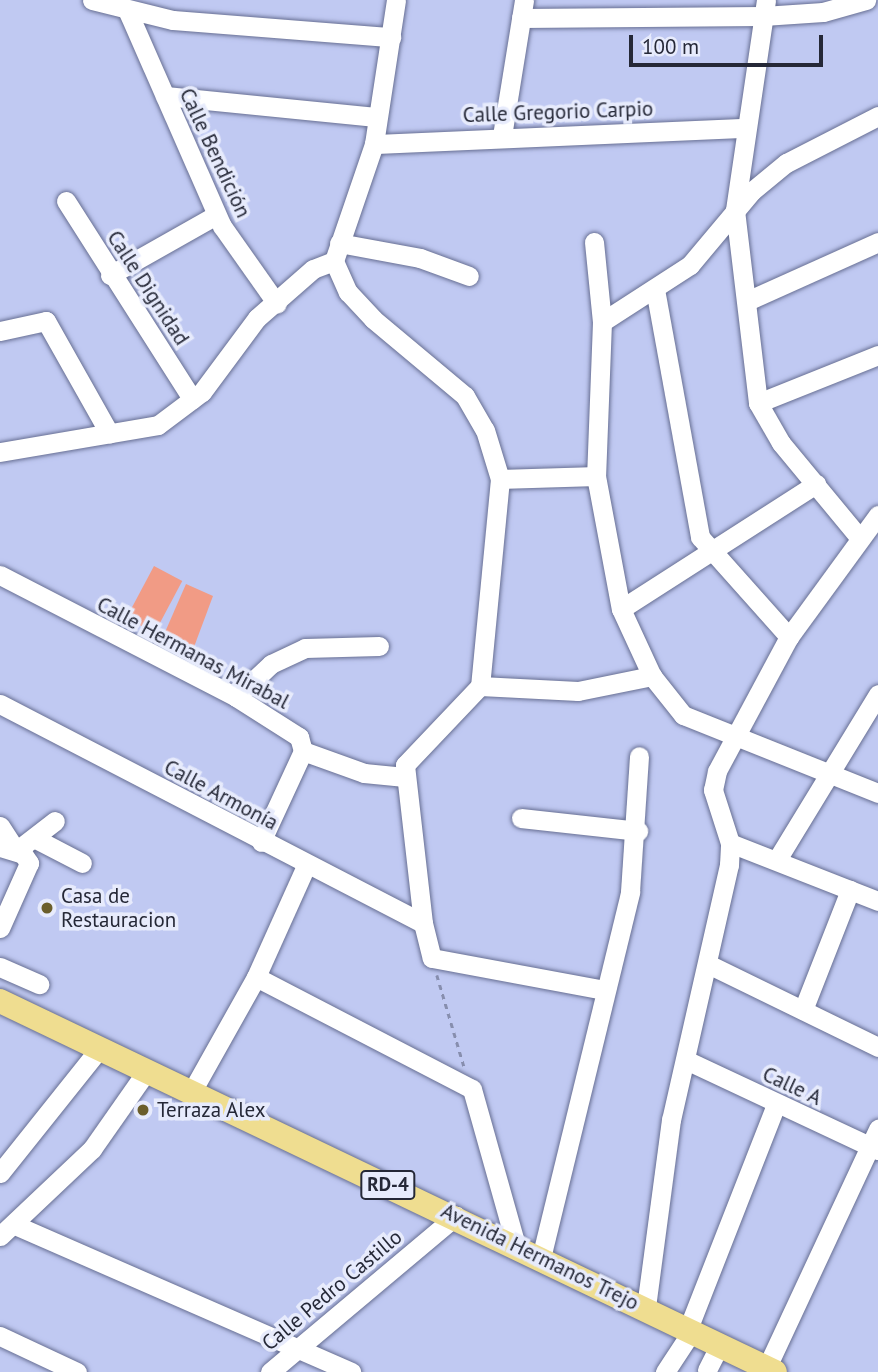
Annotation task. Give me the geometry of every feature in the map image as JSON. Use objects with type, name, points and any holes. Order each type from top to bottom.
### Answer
[{"type":"main road","name":"Avenida Hermanos Trejo","points":[[0,1001],[456,1216],[771,1369]]},
{"type":"street","points":[[92,0],[128,12],[391,37]]},
{"type":"street","points":[[0,453],[158,425],[192,399],[257,318],[336,252],[374,144],[374,117],[396,0]]},
{"type":"street","points":[[502,136],[522,9],[764,8],[823,12],[866,0]]},
{"type":"street","points":[[764,8],[743,128],[735,210],[758,403],[816,484],[858,536]]},
{"type":"street","name":"Calle Bendición","points":[[128,12],[216,215],[277,304]]},
{"type":"street","points":[[165,96],[374,117]]},
{"type":"street","points":[[602,322],[690,265],[735,210],[786,163],[878,116]]},
{"type":"street","name":"Calle Gregorio Carpio","points":[[374,144],[502,136],[743,128]]},
{"type":"street","name":"Calle Dignidad","points":[[66,201],[110,275],[192,399]]},
{"type":"street","points":[[110,275],[216,215]]},
{"type":"street","points":[[594,242],[602,322],[596,476],[621,609],[652,676],[683,715],[878,793]]},
{"type":"street","points":[[747,301],[878,242]]},
{"type":"street","points":[[336,252],[420,258],[469,276]]},
{"type":"street","points":[[336,252],[348,292],[373,319],[465,396],[485,430],[500,479],[480,686],[412,753],[405,777],[423,923],[432,958],[605,990]]},
{"type":"street","points":[[655,289],[688,494],[706,551],[789,637]]},
{"type":"street","points":[[0,331],[46,321],[109,433]]},
{"type":"street","points":[[758,403],[878,355]]},
{"type":"street","points":[[500,479],[596,476]]},
{"type":"street","points":[[621,609],[706,551],[816,484]]},
{"type":"street","points":[[646,1307],[657,1198],[710,965],[730,843],[713,790],[735,738],[789,637],[858,536],[878,515]]},
{"type":"street","name":"Calle Hermanas Mirabal","points":[[0,575],[236,697],[299,737],[303,751]]},
{"type":"street","points":[[236,697],[271,664],[305,648],[379,646]]},
{"type":"street","points":[[480,686],[578,691],[652,676]]},
{"type":"street","points":[[778,858],[825,772],[878,694]]},
{"type":"street","name":"Calle Armonía","points":[[0,704],[306,866],[423,923]]},
{"type":"street","points":[[261,842],[303,751],[364,773],[405,777]]},
{"type":"street","points":[[541,1258],[631,892],[638,831],[639,756]]},
{"type":"street","points":[[521,818],[638,831]]},
{"type":"street","points":[[8,849],[34,838],[55,821]]},
{"type":"street","points":[[0,826],[8,849],[29,863],[0,928]]},
{"type":"street","points":[[34,838],[82,863]]},
{"type":"street","points":[[730,843],[778,858],[878,901]]},
{"type":"street","points":[[191,1093],[256,977],[306,866]]},
{"type":"street","points":[[803,1010],[850,890]]},
{"type":"street","points":[[710,965],[878,1047]]},
{"type":"street","points":[[0,967],[39,984]]},
{"type":"street","points":[[256,977],[472,1089],[516,1246]]},
{"type":"street","points":[[0,1173],[99,1049]]},
{"type":"street","name":"Calle A","points":[[688,1061],[776,1105],[876,1141]]},
{"type":"street","points":[[146,1072],[92,1149],[7,1230],[300,1348],[351,1372]]},
{"type":"street","points":[[665,1372],[690,1330],[776,1105]]},
{"type":"street","points":[[771,1369],[876,1141]]},
{"type":"street","name":"Calle Pedro Castillo","points":[[270,1372],[456,1216]]},
{"type":"street","points":[[0,1336],[77,1372]]},
{"type":"street","points":[[708,1371],[720,1344]]},
{"type":"path","points":[[432,958],[472,1089]]},
{"type":"shaded area","points":[[154,566],[182,581],[155,633],[126,618]]},
{"type":"shaded area","points":[[186,584],[213,596],[191,655],[162,639]]},
{"type":"place","name":"Casa de Restauracion","points":[[47,908]]},
{"type":"place","name":"Terraza Alex","points":[[143,1110]]}]
